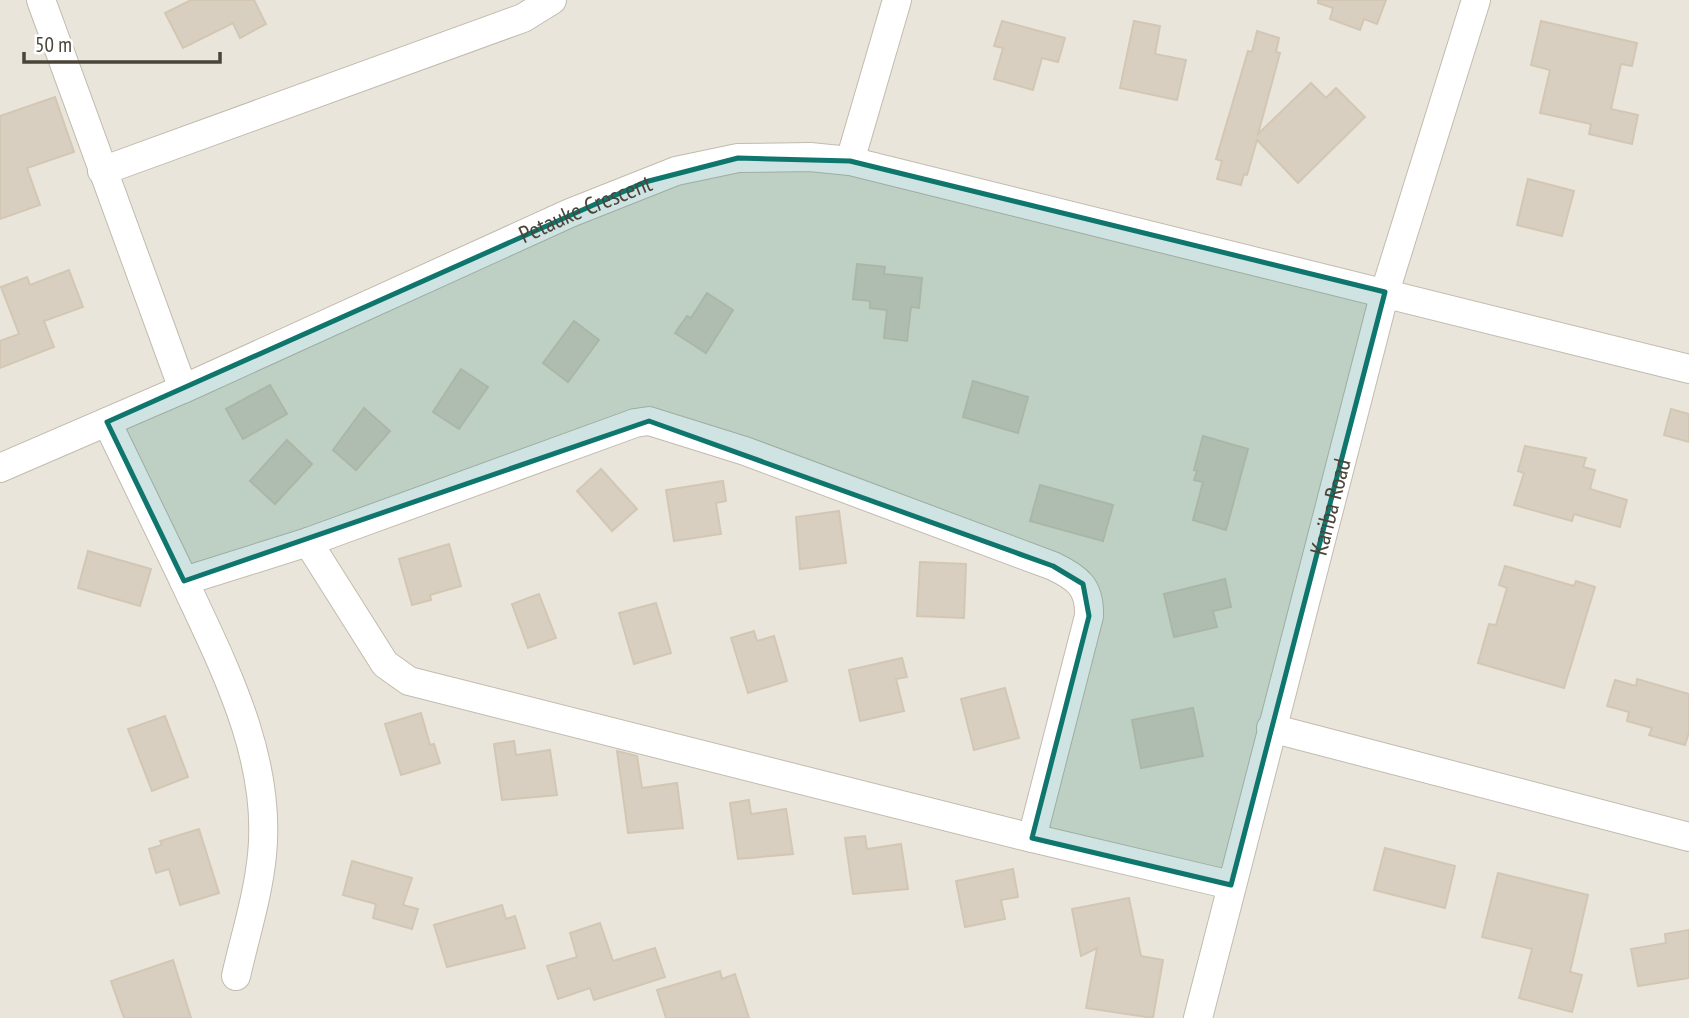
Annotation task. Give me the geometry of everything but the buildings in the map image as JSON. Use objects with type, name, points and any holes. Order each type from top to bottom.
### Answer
[{"type":"street","points":[[41,0],[183,389]]},
{"type":"street","points":[[102,172],[516,20],[552,0]]},
{"type":"street","points":[[850,161],[897,0]]},
{"type":"street","name":"Kariba Road","points":[[1198,1018],[1385,292],[1476,0]]},
{"type":"street","name":"Petauke Crescent","points":[[0,468],[183,389],[570,213],[676,171],[738,158],[810,157],[850,161],[1689,369]]},
{"type":"street","points":[[184,581],[308,542],[622,428],[649,421],[745,451],[1053,566],[1083,584],[1090,599],[1089,616],[1032,838]]},
{"type":"street","points":[[107,422],[184,581],[240,710],[260,779],[262,857],[236,976]]},
{"type":"street","points":[[308,542],[386,664],[409,681],[1032,838],[1231,885]]},
{"type":"street","points":[[1271,728],[1689,837]]},
{"type":"highlighted area","points":[[738,158],[850,161],[1385,292],[1231,885],[1032,838],[1089,616],[1083,584],[1053,566],[649,421],[184,581],[107,422],[645,182]]},
{"type":"shaded area","points":[[0,0],[1689,0],[1689,1018],[0,1018]]}]
